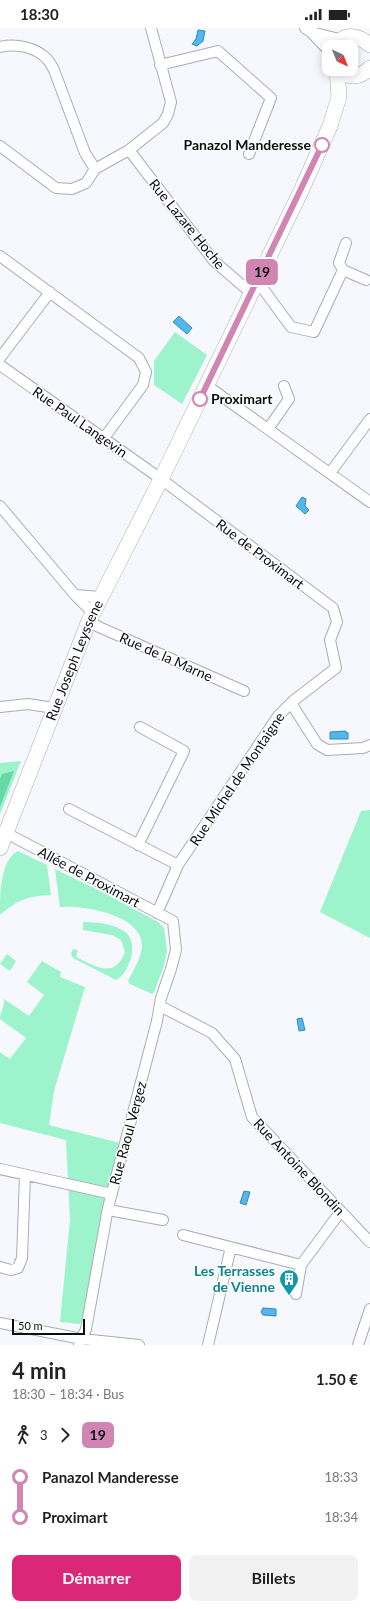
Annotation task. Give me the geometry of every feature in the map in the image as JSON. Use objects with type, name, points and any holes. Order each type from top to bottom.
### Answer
[{"type":"street","points":[[0,146],[56,188],[72,189],[86,183],[95,169],[129,150],[163,123],[168,114],[171,102],[151,28]]},
{"type":"street","points":[[308,30],[349,38],[361,38],[370,45]]},
{"type":"street","points":[[308,30],[322,44]]},
{"type":"street","points":[[0,47],[18,45],[35,51],[47,58],[54,70],[85,153],[95,169]]},
{"type":"street","points":[[160,65],[218,51],[271,98],[249,154]]},
{"type":"street","points":[[339,97],[365,72]]},
{"type":"street","points":[[338,76],[339,97]]},
{"type":"street","name":"Rue Joseph Leyssene","points":[[0,848],[91,617],[161,479],[254,288],[319,151],[330,126],[339,97]]},
{"type":"street","name":"Rue Lazare Hoche","points":[[129,150],[214,261],[254,288],[261,286],[291,326],[314,332],[343,270]]},
{"type":"street","points":[[346,243],[339,263],[343,270],[366,280]]},
{"type":"street","points":[[0,256],[139,358],[146,372],[143,385],[104,438]]},
{"type":"street","points":[[0,358],[50,292]]},
{"type":"street","name":"Rue Paul Langevin","points":[[0,365],[161,479]]},
{"type":"street","points":[[206,386],[370,502]]},
{"type":"street","points":[[268,429],[290,399],[284,386]]},
{"type":"street","points":[[330,473],[370,419]]},
{"type":"street","name":"Rue de Proximart","points":[[161,479],[333,608],[337,622],[330,640]]},
{"type":"street","name":"Rue de la Marne","points":[[0,506],[75,595],[99,627],[244,691]]},
{"type":"street","points":[[75,595],[101,597]]},
{"type":"street","name":"Rue Michel de Montaigne","points":[[157,913],[178,865],[278,716],[290,703],[336,668],[330,640]]},
{"type":"street","points":[[290,703],[317,744],[327,750],[363,748],[370,745]]},
{"type":"street","points":[[0,707],[28,704],[54,708]]},
{"type":"street","points":[[138,844],[184,751],[140,727]]},
{"type":"street","points":[[69,809],[178,865]]},
{"type":"street","name":"Allée de Proximart","points":[[6,833],[173,921]]},
{"type":"street","name":"Rue Raoul Vergez","points":[[81,1342],[86,1329],[108,1208],[176,950],[173,921]]},
{"type":"street","name":"Rue Antoine Blondin","points":[[160,1006],[212,1034],[235,1059],[252,1117],[370,1242]]},
{"type":"street","points":[[0,1169],[112,1194]]},
{"type":"street","points":[[0,1267],[11,1270],[18,1268],[22,1258],[25,1175]]},
{"type":"street","points":[[108,1208],[114,1211],[162,1220]]},
{"type":"street","points":[[296,1294],[300,1265],[341,1211]]},
{"type":"street","points":[[183,1234],[300,1265]]},
{"type":"street","points":[[208,1345],[231,1247]]},
{"type":"street","points":[[358,1345],[370,1309]]},
{"type":"street","points":[[0,1323],[81,1342],[139,1345]]},
{"type":"green space","points":[[175,332],[207,355],[182,404],[154,385],[154,361]]},
{"type":"green space","points":[[21,761],[0,814],[0,763]]},
{"type":"green space","points":[[14,771],[0,807],[0,778],[2,774]]},
{"type":"green space","points":[[370,810],[370,938],[320,912],[361,811]]},
{"type":"green space","points":[[18,851],[47,865],[51,895],[36,896],[23,900],[0,915],[0,898],[4,870],[12,856]]},
{"type":"green space","points":[[55,869],[158,922],[164,928],[167,950],[164,966],[152,994],[130,984],[128,981],[142,951],[140,936],[133,927],[111,914],[83,908],[60,907]]},
{"type":"green space","points":[[83,922],[115,926],[128,934],[131,940],[132,948],[131,959],[121,977],[116,980],[73,958],[71,954],[73,949],[78,950],[76,957],[98,967],[110,968],[116,966],[125,952],[121,940],[112,935],[83,930]]},
{"type":"green space","points":[[7,954],[16,961],[10,971],[0,964]]},
{"type":"green space","points":[[42,961],[61,972],[60,977],[85,987],[54,1091],[49,1125],[120,1143],[105,1200],[83,1318],[80,1324],[60,1322],[70,1220],[66,1140],[0,1123],[0,1052],[10,1059],[26,1038],[0,1019],[4,999],[29,1016],[44,995],[27,982]]},
{"type":"water","points":[[198,30],[205,31],[203,41],[197,46],[192,44],[196,39]]},
{"type":"water","points":[[179,316],[192,328],[187,334],[173,322]]},
{"type":"water","points":[[302,497],[306,499],[305,506],[309,510],[305,514],[296,506]]},
{"type":"water","points":[[345,731],[348,733],[348,739],[330,739],[330,732]]},
{"type":"water","points":[[302,1018],[305,1030],[299,1031],[297,1019]]},
{"type":"water","points":[[244,1191],[250,1192],[246,1205],[240,1203]]},
{"type":"water","points":[[263,1308],[276,1309],[276,1316],[263,1315],[261,1312]]},
{"type":"bus line","name":"19","points":[[200,399],[322,145]]},
{"type":"place","name":"Panazol Manderesse","points":[[322,145]]},
{"type":"place","name":"Proximart","points":[[200,399]]},
{"type":"place","name":"Les Terrasses de Vienne","points":[[289,1296]]}]
